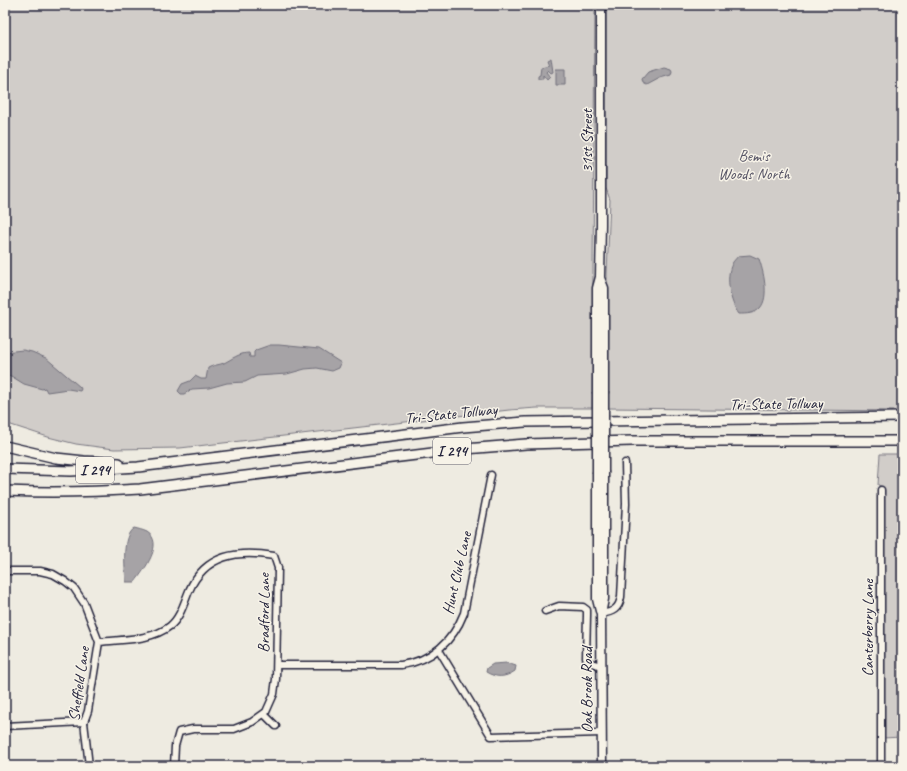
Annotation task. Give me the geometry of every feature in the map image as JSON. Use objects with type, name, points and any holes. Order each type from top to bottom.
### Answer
[{"type":"highway","name":"Tri-State Tollway","points":[[5,469],[72,471],[138,467],[463,427],[525,422],[902,417]]},
{"type":"highway","name":"I 294","points":[[5,491],[105,492],[140,489],[458,450],[526,444],[617,441],[902,441]]},
{"type":"highway","points":[[5,446],[42,456],[71,460],[109,463],[185,461]]},
{"type":"main road","name":"31st Street","points":[[600,473],[601,392],[597,288],[600,277],[601,5]]},
{"type":"main road","name":"Oak Brook Road","points":[[600,473],[597,599],[601,614],[602,766]]},
{"type":"street","points":[[601,614],[615,610],[620,603],[621,597],[626,504],[625,463]]},
{"type":"street","name":"Hunt Club Lane","points":[[277,665],[401,665],[420,660],[439,650],[454,632],[464,613],[491,475]]},
{"type":"street","name":"Canterberry Lane","points":[[881,490],[881,766]]},
{"type":"street","name":"Bradford Lane","points":[[99,642],[145,637],[163,631],[177,618],[192,584],[203,569],[215,561],[235,554],[264,554],[274,556],[278,568],[277,665],[275,689],[264,714]]},
{"type":"street","name":"Sheffield Lane","points":[[5,571],[40,571],[53,574],[74,588],[82,598],[99,642],[88,711],[84,722],[89,766]]},
{"type":"street","points":[[545,612],[559,606],[584,607],[587,610],[586,658],[588,662],[601,666]]},
{"type":"street","points":[[439,650],[491,736],[602,734]]},
{"type":"street","points":[[174,766],[179,732],[193,729],[234,729],[248,724],[264,714],[276,726]]},
{"type":"street","points":[[5,726],[84,722]]},
{"type":"green space","points":[[5,5],[595,5],[592,408],[537,408],[509,410],[180,448],[114,449],[76,444],[48,437],[5,423]]},
{"type":"green space","name":"Bemis Woods North","points":[[606,5],[902,5],[902,411],[607,408],[607,274],[610,200],[606,188]]},
{"type":"green space","points":[[880,454],[902,454],[902,737],[883,738],[883,487],[878,485]]},
{"type":"shaded area","points":[[551,58],[553,72],[551,73],[548,70],[546,72],[550,77],[547,80],[543,75],[543,79],[538,79],[541,67],[549,65],[547,60]]},
{"type":"shaded area","points":[[664,67],[671,69],[671,75],[660,78],[647,85],[643,83],[642,79],[648,72]]},
{"type":"shaded area","points":[[556,69],[565,69],[565,85],[556,85]]},
{"type":"shaded area","points":[[750,255],[759,259],[765,284],[765,297],[758,310],[750,313],[739,314],[731,297],[729,283],[730,269],[732,263],[738,256]]},
{"type":"shaded area","points":[[270,345],[319,349],[341,363],[339,368],[332,371],[317,368],[305,369],[287,374],[257,376],[245,382],[227,383],[209,388],[192,389],[184,394],[181,394],[178,391],[182,384],[190,381],[195,376],[201,379],[206,379],[208,368],[210,367],[224,363],[242,354],[249,353],[250,357],[254,357],[254,352],[256,350]]},
{"type":"shaded area","points":[[23,350],[46,358],[80,387],[80,391],[68,389],[47,392],[45,388],[42,389],[24,384],[11,376],[5,375],[5,352]]},
{"type":"shaded area","points":[[134,528],[147,532],[152,537],[154,543],[151,557],[143,571],[135,582],[126,582],[125,545],[130,532]]},
{"type":"shaded area","points":[[507,663],[516,666],[515,671],[508,675],[500,676],[486,672],[487,668],[493,664]]}]
